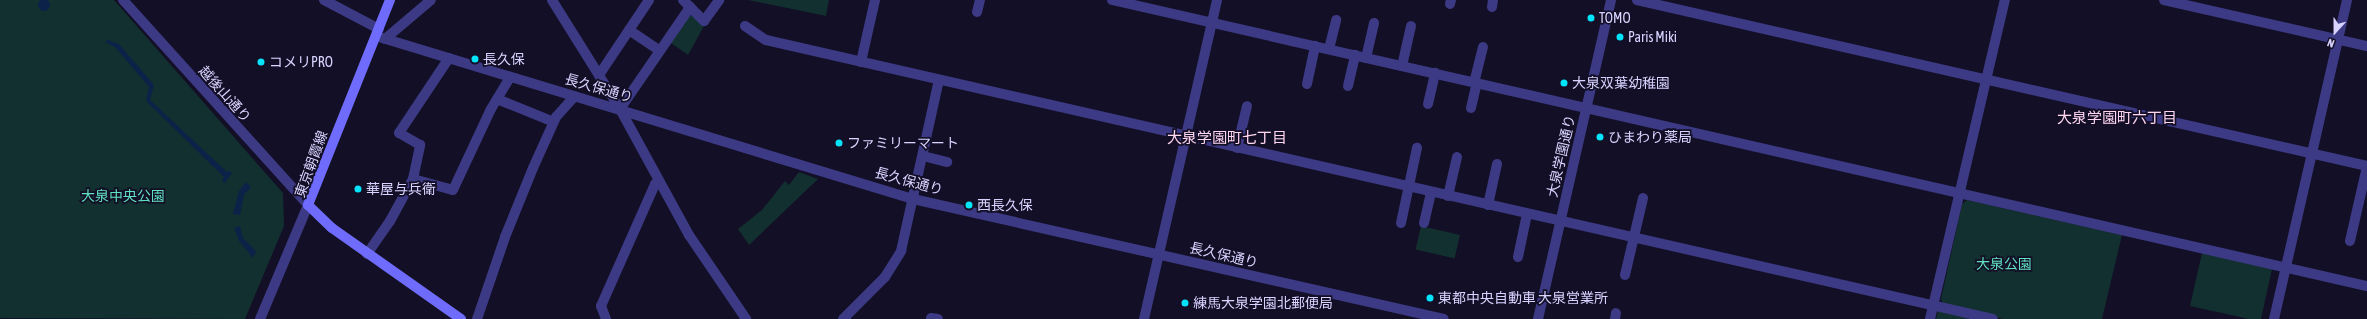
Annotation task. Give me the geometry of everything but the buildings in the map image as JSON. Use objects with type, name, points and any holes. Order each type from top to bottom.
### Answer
[{"type":"main road","name":"東京朝霞線","points":[[390,0],[380,35],[308,205],[332,228],[461,319]]},
{"type":"street","name":"越後山通り","points":[[124,0],[308,205]]},
{"type":"street","name":"長久保通り","points":[[324,0],[380,35],[510,77],[620,109],[913,199],[1444,319]]},
{"type":"street","points":[[380,35],[431,0]]},
{"type":"street","points":[[552,0],[620,109],[659,182],[708,264],[746,319]]},
{"type":"street","points":[[599,76],[649,0]]},
{"type":"street","points":[[620,109],[660,51],[687,3],[705,21],[719,0]]},
{"type":"street","points":[[861,62],[875,0]]},
{"type":"street","points":[[977,12],[980,0]]},
{"type":"street","points":[[1112,0],[1150,4],[1212,23],[2367,286]]},
{"type":"street","points":[[1144,319],[1217,0]]},
{"type":"street","name":"大泉学園通り","points":[[1538,319],[1610,0]]},
{"type":"street","points":[[1637,0],[2367,166],[2350,241]]},
{"type":"street","points":[[1930,319],[1961,194],[2005,0]]},
{"type":"street","points":[[2164,0],[2367,46]]},
{"type":"street","points":[[2274,319],[2347,0]]},
{"type":"street","points":[[1329,49],[1336,20]]},
{"type":"street","points":[[1366,58],[1374,23]]},
{"type":"street","points":[[745,26],[766,40],[1560,222],[1994,319]]},
{"type":"street","points":[[1402,66],[1411,26]]},
{"type":"street","points":[[629,30],[660,51]]},
{"type":"street","points":[[1307,84],[1315,46]]},
{"type":"street","points":[[1471,108],[1483,47]]},
{"type":"street","points":[[1348,86],[1355,55]]},
{"type":"street","points":[[367,254],[390,221],[413,179],[420,144],[399,133],[449,58]]},
{"type":"street","points":[[1428,104],[1434,74]]},
{"type":"street","points":[[413,179],[453,190],[497,99],[510,77]]},
{"type":"street","points":[[843,319],[885,277],[901,251],[939,80]]},
{"type":"street","points":[[477,319],[505,237],[554,122],[575,96]]},
{"type":"street","points":[[497,99],[554,122]]},
{"type":"street","points":[[1237,148],[1247,106]]},
{"type":"street","points":[[1401,223],[1417,148]]},
{"type":"street","points":[[923,156],[947,162]]},
{"type":"street","points":[[1448,196],[1457,157]]},
{"type":"street","points":[[1488,205],[1497,164]]},
{"type":"street","points":[[606,319],[602,306],[655,184],[659,182]]},
{"type":"street","points":[[1424,223],[1431,192]]},
{"type":"street","points":[[1625,275],[1643,198]]},
{"type":"street","points":[[260,319],[308,205]]},
{"type":"street","points":[[1518,257],[1527,214]]},
{"type":"green space","name":"大泉中央公園","points":[[0,0],[114,0],[283,193],[284,226],[245,319],[0,318]]},
{"type":"green space","points":[[748,0],[829,0],[826,16]]},
{"type":"green space","points":[[689,16],[694,16],[704,26],[688,55],[671,43]]},
{"type":"green space","points":[[799,172],[818,179],[749,245],[738,229],[762,210],[785,181],[789,185]]},
{"type":"green space","name":"大泉公園","points":[[1967,200],[2122,235],[2102,319],[2003,319],[1944,306],[1941,299],[1962,204]]},
{"type":"green space","points":[[1421,226],[1460,235],[1455,258],[1416,249]]},
{"type":"green space","points":[[2202,253],[2272,269],[2261,319],[2249,319],[2190,306]]},
{"type":"green space","points":[[1938,311],[1972,319],[1936,319]]},
{"type":"water","points":[[42,-1],[46,-1],[50,5],[46,11],[42,11],[38,7],[38,3]]},
{"type":"water","points":[[108,40],[119,44],[154,85],[150,100],[227,172],[229,171],[232,173],[225,183],[222,181],[224,177],[146,101],[149,87],[115,47],[105,42]]},
{"type":"water","points":[[246,182],[251,187],[244,195],[240,215],[233,214],[239,191]]},
{"type":"water","points":[[240,226],[243,238],[256,251],[253,258],[239,241],[234,228]]},
{"type":"place","name":"TOMO","points":[[1591,18]]},
{"type":"place","name":"Paris Miki","points":[[1620,37]]},
{"type":"place","name":"長久保","points":[[475,59]]},
{"type":"place","name":"コメリPRO","points":[[261,62]]},
{"type":"place","name":"大泉双葉幼稚園","points":[[1564,83]]},
{"type":"place","name":"ひまわり薬局","points":[[1600,137]]},
{"type":"place","name":"ファミリーマート","points":[[839,143]]},
{"type":"place","name":"華屋与兵衛","points":[[358,189]]},
{"type":"place","name":"西長久保","points":[[969,205]]},
{"type":"place","name":"東都中央自動車 大泉営業所","points":[[1430,298]]},
{"type":"place","name":"練馬大泉学園北郵便局","points":[[1185,303]]},
{"type":"district","name":"大泉学園町六丁目","points":[[2117,118]]},
{"type":"district","name":"大泉学園町七丁目","points":[[1227,138]]}]
